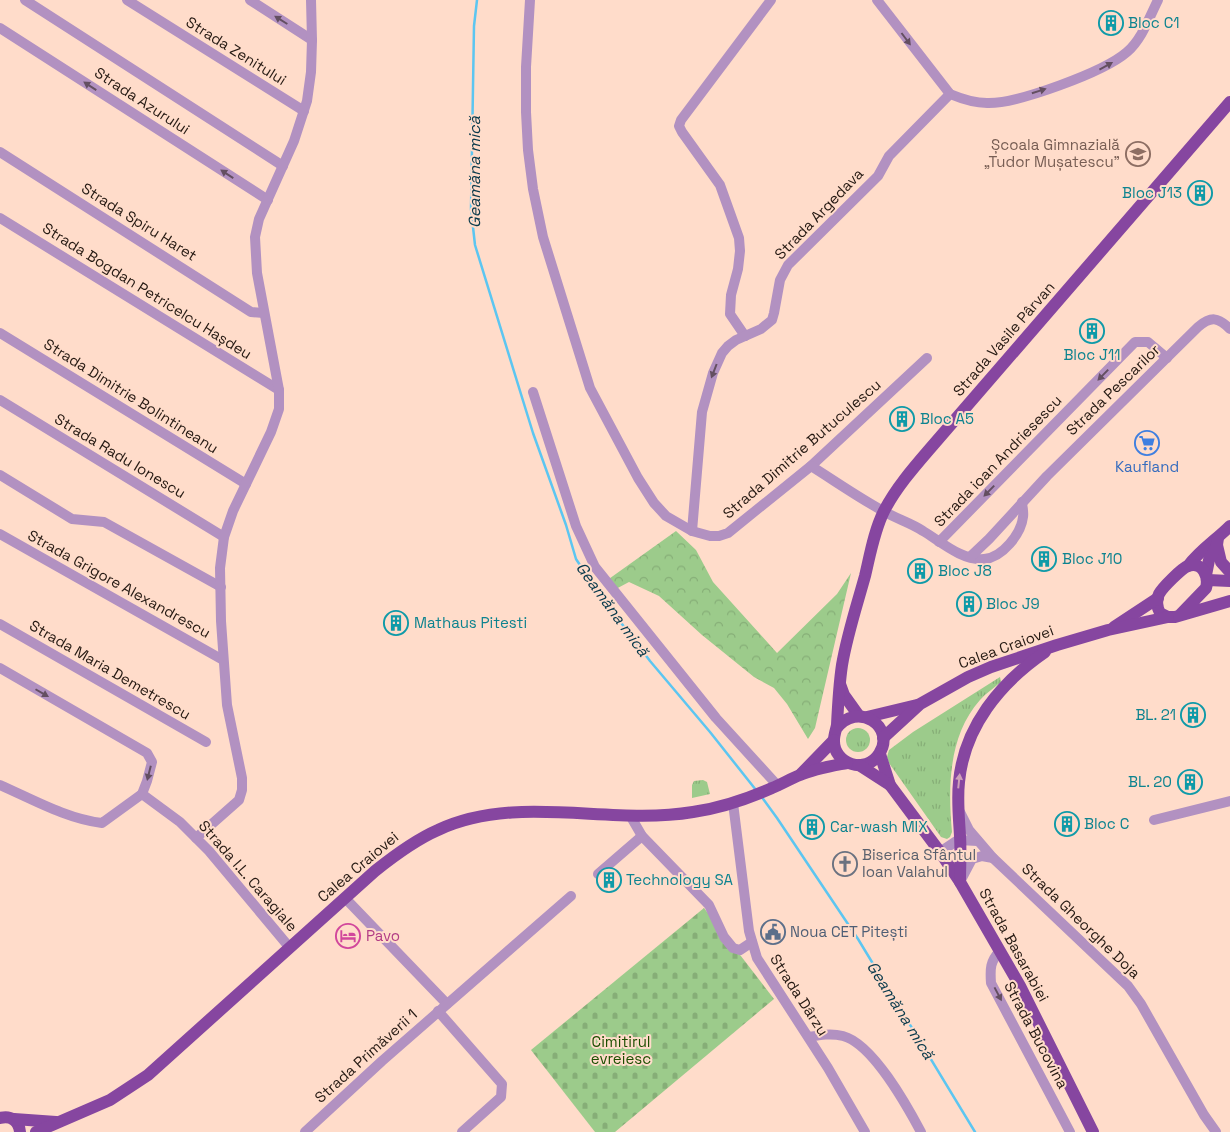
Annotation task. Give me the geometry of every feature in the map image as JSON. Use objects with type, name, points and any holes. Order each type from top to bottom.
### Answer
[{"type":"main road","name":"Strada Vasile Pârvan","points":[[835,735],[839,682],[844,652],[877,530],[884,512],[902,484],[934,444],[1230,102]]},
{"type":"main road","name":"Calea Craiovei","points":[[1108,630],[1158,598],[1159,593],[1206,546],[1218,542],[1230,526]]},
{"type":"main road","points":[[1218,542],[1221,562],[1230,572]]},
{"type":"main road","points":[[1158,598],[1158,610],[1160,613],[1174,616],[1206,588],[1209,560],[1218,542]]},
{"type":"main road","points":[[1188,566],[1196,566],[1204,570],[1207,577]]},
{"type":"main road","points":[[1207,577],[1230,581]]},
{"type":"main road","name":"Calea Craiovei","points":[[920,704],[954,684],[991,667],[1057,645],[1108,630],[1174,616],[1230,601]]},
{"type":"main road","points":[[960,882],[958,792],[961,768],[968,743],[978,722],[996,694],[1008,681],[1057,645]]},
{"type":"main road","points":[[801,774],[853,764],[867,764],[880,754],[883,738],[878,726],[863,716],[844,695],[839,682]]},
{"type":"main road","points":[[801,774],[835,735],[846,719],[920,704]]},
{"type":"main road","points":[[883,738],[920,704]]},
{"type":"main road","points":[[835,735],[837,753],[890,785]]},
{"type":"main road","points":[[880,754],[890,785]]},
{"type":"main road","name":"Calea Craiovei","points":[[36,1132],[110,1100],[148,1075],[399,851],[439,829],[477,817],[520,812],[631,817],[693,812],[732,803],[752,796],[801,774]]},
{"type":"main road","name":"Strada Basarabiei","points":[[890,785],[960,882],[1020,986],[1093,1132]]},
{"type":"main road","name":"Calea Craiovei","points":[[5,1117],[56,1122]]},
{"type":"main road","points":[[5,1117],[20,1127],[20,1132]]},
{"type":"street","points":[[25,0],[283,166]]},
{"type":"street","name":"Strada Zenitului","points":[[127,0],[304,111]]},
{"type":"street","points":[[250,0],[312,40]]},
{"type":"street","points":[[196,838],[239,800],[242,790],[242,778],[227,705],[223,660],[220,568],[224,537],[232,512],[271,432],[279,409],[279,390],[256,273],[255,237],[259,219],[294,141],[307,101],[311,72],[311,0]]},
{"type":"street","name":"Strada Dimitrie Butuculescu","points":[[530,0],[526,76],[528,150],[533,188],[543,237],[590,388],[638,478],[654,503],[666,516],[692,531],[710,536],[720,536],[728,533],[811,466],[927,358]]},
{"type":"street","points":[[745,336],[730,314],[731,295],[738,269],[739,238],[720,185],[679,126],[681,120],[771,0]]},
{"type":"street","points":[[877,0],[950,94],[967,102],[988,104],[1017,98],[1094,72],[1108,65],[1128,51],[1139,38],[1158,0]]},
{"type":"street","name":"Strada Azurului","points":[[0,28],[268,200]]},
{"type":"street","name":"Strada Argedava","points":[[692,531],[704,400],[722,353],[736,340],[761,329],[772,320],[780,280],[788,265],[878,176],[889,156],[950,94]]},
{"type":"street","name":"Strada Spiru Haret","points":[[0,152],[251,312],[264,313]]},
{"type":"street","name":"Strada Bogdan Petricelcu Hașdeu","points":[[0,218],[279,390]]},
{"type":"street","name":"Strada Pescarilor","points":[[970,557],[989,540],[1022,502],[1205,321],[1216,319],[1230,329]]},
{"type":"street","name":"Strada Dimitrie Bolintineanu","points":[[0,333],[246,484]]},
{"type":"street","name":"Strada ioan Andriesescu","points":[[811,466],[884,512],[921,530],[939,542],[1135,342],[1148,342],[1167,358]]},
{"type":"street","points":[[533,392],[576,526],[595,568],[774,787]]},
{"type":"street","name":"Strada Radu Ionescu","points":[[0,400],[224,537]]},
{"type":"street","points":[[0,475],[72,519],[104,522],[220,587]]},
{"type":"street","points":[[939,542],[970,557],[984,559],[994,556],[1004,549],[1018,533],[1023,517],[1022,502]]},
{"type":"street","name":"Strada Grigore Alexandrescu","points":[[0,534],[223,660]]},
{"type":"street","name":"Strada Maria Demetrescu","points":[[0,624],[206,742]]},
{"type":"street","points":[[0,668],[147,753],[152,762],[142,794],[102,822],[91,821],[68,814],[0,785]]},
{"type":"street","name":"Strada I.L. Caragiale","points":[[142,794],[180,822],[196,838],[290,948]]},
{"type":"street","points":[[1154,820],[1230,801]]},
{"type":"street","name":"Strada Dârzu","points":[[732,803],[740,870],[752,942],[757,958],[828,1068],[865,1132]]},
{"type":"street","name":"Strada Gheorghe Doja","points":[[959,810],[967,827],[993,858],[1128,986],[1141,1004],[1204,1115],[1216,1132]]},
{"type":"street","points":[[631,817],[642,836],[709,905],[724,937],[733,948],[740,950],[752,942]]},
{"type":"street","points":[[598,874],[642,836]]},
{"type":"street","points":[[940,852],[960,839],[978,841]]},
{"type":"street","points":[[960,882],[972,859],[982,856],[993,858]]},
{"type":"street","name":"Strada Primăverii 1","points":[[305,1132],[438,1011],[572,896]]},
{"type":"street","points":[[345,898],[447,1004]]},
{"type":"street","name":"Strada Bucovina","points":[[1000,951],[992,959],[990,970],[991,983],[1070,1132]]},
{"type":"street","points":[[438,1011],[502,1084],[501,1097],[462,1132]]},
{"type":"street","points":[[809,1038],[827,1034],[845,1036],[858,1045],[888,1078],[921,1132]]},
{"type":"green space","points":[[676,531],[696,550],[713,582],[777,653],[837,594],[851,573],[815,728],[808,739],[787,704],[774,688],[754,677],[702,635],[659,596],[629,582],[614,590],[606,581]]},
{"type":"green space","points":[[1000,677],[1001,682],[980,700],[969,714],[956,746],[952,763],[950,798],[952,832],[947,839],[941,837],[889,763],[887,757],[889,750],[913,732]]},
{"type":"green space","points":[[858,728],[867,731],[870,740],[867,749],[858,752],[849,749],[846,740],[849,731]]},
{"type":"green space","points":[[703,780],[707,782],[710,794],[692,798],[692,785],[694,781]]},
{"type":"green space","name":"Cimitirul evreiesc","points":[[704,908],[774,999],[615,1132],[595,1132],[531,1050]]},
{"type":"waterway","name":"Geamăna mică","points":[[477,0],[474,26],[471,209],[475,245],[533,433],[566,525],[576,559],[597,591],[650,661],[756,790]]},
{"type":"waterway","name":"Geamăna mică","points":[[761,796],[858,939],[975,1132]]},
{"type":"place","name":"Bloc C1","points":[[1111,23]]},
{"type":"place","name":"Școala Gimnazială „Tudor Mușatescu”","points":[[1138,154]]},
{"type":"place","name":"Bloc J13","points":[[1200,193]]},
{"type":"place","name":"Bloc J11","points":[[1092,331]]},
{"type":"place","name":"Bloc A5","points":[[902,419]]},
{"type":"place","name":"Kaufland","points":[[1147,443]]},
{"type":"place","name":"Bloc J10","points":[[1044,559]]},
{"type":"place","name":"Bloc J8","points":[[920,571]]},
{"type":"place","name":"Bloc J9","points":[[969,604]]},
{"type":"place","name":"Mathaus Pitesti","points":[[396,623]]},
{"type":"place","name":"BL. 21","points":[[1193,715]]},
{"type":"place","name":"BL. 20","points":[[1190,782]]},
{"type":"place","name":"Bloc C","points":[[1067,824]]},
{"type":"place","name":"Car-wash MIX","points":[[812,827]]},
{"type":"place","name":"Biserica Sfântul Ioan Valahul","points":[[845,864]]},
{"type":"place","name":"Technology SA","points":[[609,880]]},
{"type":"place","name":"Noua CET Pitești","points":[[773,932]]},
{"type":"place","name":"Pavo","points":[[348,936]]}]
